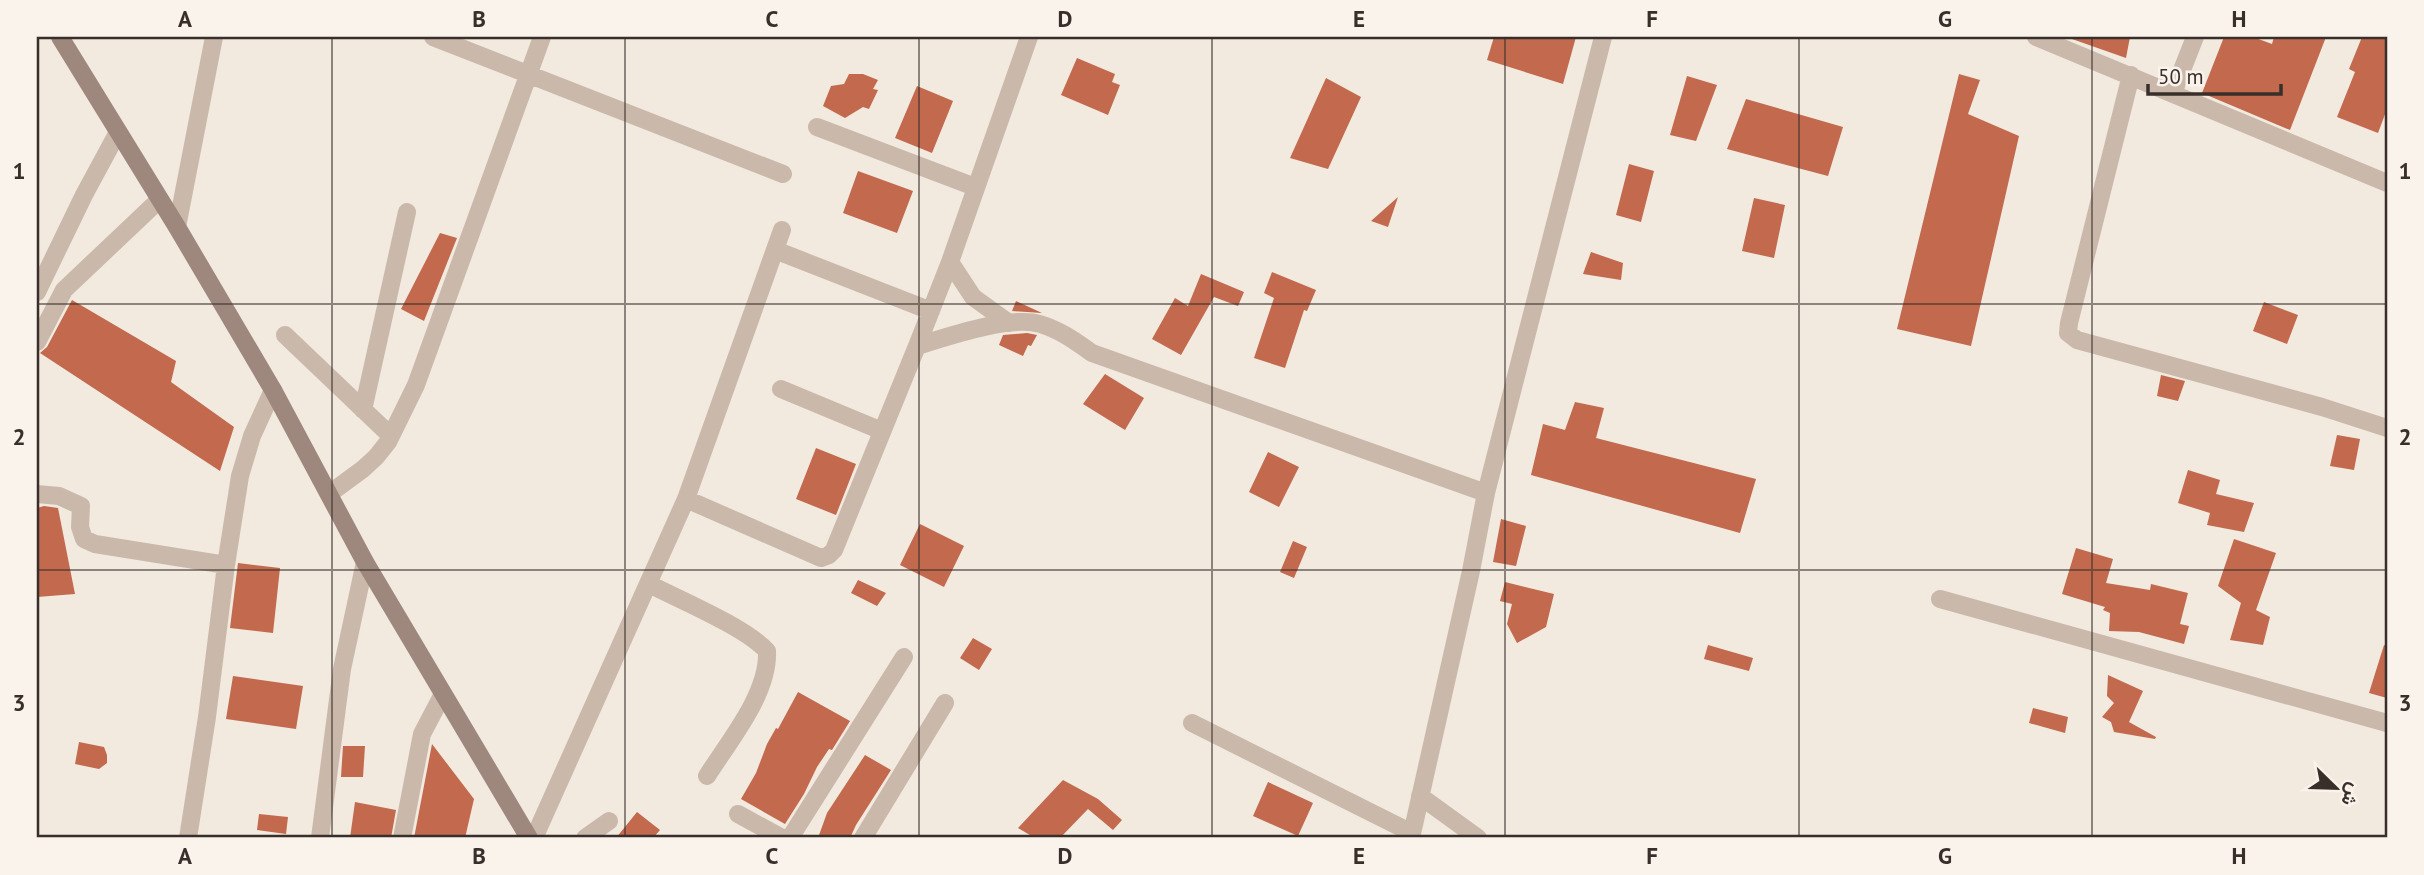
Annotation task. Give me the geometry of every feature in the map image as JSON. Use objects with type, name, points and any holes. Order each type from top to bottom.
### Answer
[{"type":"main road","points":[[60,37],[273,390],[365,562],[528,838]]},
{"type":"street","points":[[177,227],[214,37]]},
{"type":"street","points":[[433,37],[783,173]]},
{"type":"street","points":[[329,494],[376,457],[391,436],[416,385],[542,37]]},
{"type":"street","points":[[687,499],[821,558],[834,550],[950,262],[1029,37]]},
{"type":"street","points":[[1192,723],[1411,836],[1486,493],[1603,37]]},
{"type":"street","points":[[2036,37],[2387,183]]},
{"type":"street","points":[[2173,93],[2195,37]]},
{"type":"street","points":[[2131,75],[2068,333],[2077,341],[2322,407],[2387,428]]},
{"type":"street","points":[[817,127],[975,187]]},
{"type":"street","points":[[37,292],[118,132]]},
{"type":"street","points":[[37,342],[64,290],[159,200]]},
{"type":"street","points":[[363,410],[407,212]]},
{"type":"street","points":[[534,838],[687,499],[782,230]]},
{"type":"street","points":[[775,250],[931,311]]},
{"type":"street","points":[[950,262],[973,297],[1009,323]]},
{"type":"street","points":[[917,346],[1009,323],[1037,323],[1063,333],[1092,353],[1486,493]]},
{"type":"street","points":[[285,335],[391,436]]},
{"type":"street","points":[[781,389],[882,431]]},
{"type":"street","points":[[188,838],[208,717],[226,565],[240,476],[251,436],[273,390]]},
{"type":"street","points":[[37,494],[59,496],[81,506],[80,527],[84,539],[95,544],[226,565]]},
{"type":"street","points":[[320,838],[342,668],[365,562]]},
{"type":"street","points":[[649,584],[742,632],[759,643],[766,652],[764,675],[758,693],[707,776]]},
{"type":"street","points":[[1940,599],[2387,723]]},
{"type":"street","points":[[790,838],[904,657]]},
{"type":"street","points":[[402,838],[422,734],[443,694]]},
{"type":"street","points":[[863,838],[945,703]]},
{"type":"street","points":[[1420,796],[1478,838]]},
{"type":"street","points":[[738,814],[782,838]]},
{"type":"street","points":[[585,838],[609,821]]},
{"type":"building","points":[[1494,37],[1576,37],[1563,84],[1487,60]]},
{"type":"building","points":[[2130,37],[2126,58],[2072,39]]},
{"type":"building","points":[[2224,37],[2253,37],[2272,44],[2274,37],[2326,37],[2290,130],[2202,93]]},
{"type":"building","points":[[2362,37],[2387,37],[2387,109],[2378,133],[2337,117],[2355,72],[2349,69]]},
{"type":"building","points":[[1077,58],[1115,74],[1112,82],[1120,85],[1108,115],[1061,95]]},
{"type":"building","points":[[849,74],[863,74],[878,80],[873,89],[878,90],[869,109],[863,107],[845,118],[823,106],[831,86],[844,84]]},
{"type":"building","points":[[1959,74],[1980,80],[1968,114],[2019,136],[1971,346],[1897,329]]},
{"type":"building","points":[[1687,76],[1717,85],[1696,141],[1670,135]]},
{"type":"building","points":[[1326,78],[1361,97],[1328,169],[1290,158]]},
{"type":"building","points":[[917,86],[953,101],[932,153],[895,138]]},
{"type":"building","points":[[1746,99],[1843,127],[1828,176],[1727,149]]},
{"type":"building","points":[[1629,164],[1654,171],[1641,222],[1616,215]]},
{"type":"building","points":[[858,171],[913,191],[897,233],[843,213]]},
{"type":"building","points":[[1398,197],[1388,227],[1371,221]]},
{"type":"building","points":[[1754,198],[1785,205],[1774,258],[1742,251]]},
{"type":"building","points":[[440,233],[457,238],[424,321],[401,309]]},
{"type":"building","points":[[1591,252],[1623,263],[1621,280],[1583,274]]},
{"type":"building","points":[[1272,272],[1316,290],[1307,311],[1304,310],[1285,368],[1254,358],[1274,298],[1264,293]]},
{"type":"building","points":[[1201,274],[1244,292],[1238,306],[1214,297],[1181,355],[1152,339],[1175,298],[1188,306]]},
{"type":"building","points":[[72,300],[176,361],[171,382],[234,427],[220,471],[40,353],[47,347]]},
{"type":"building","points":[[1016,301],[1042,313],[1012,311]]},
{"type":"building","points":[[2264,302],[2298,315],[2287,344],[2253,331]]},
{"type":"building","points":[[1003,335],[1037,335],[1023,356],[999,345]]},
{"type":"building","points":[[1105,374],[1144,398],[1125,430],[1083,404]]},
{"type":"building","points":[[2161,375],[2185,381],[2178,401],[2157,396]]},
{"type":"building","points":[[1575,402],[1604,408],[1596,438],[1756,479],[1740,533],[1531,475],[1543,424],[1565,430]]},
{"type":"building","points":[[2337,435],[2360,439],[2354,470],[2330,466]]},
{"type":"building","points":[[816,448],[856,464],[836,515],[796,499]]},
{"type":"building","points":[[1268,452],[1299,467],[1279,507],[1249,492]]},
{"type":"building","points":[[2188,470],[2220,480],[2216,494],[2254,503],[2244,532],[2207,525],[2210,513],[2178,503]]},
{"type":"building","points":[[37,508],[58,508],[75,594],[37,597]]},
{"type":"building","points":[[1501,519],[1526,526],[1516,566],[1493,562]]},
{"type":"building","points":[[920,524],[964,546],[944,587],[900,565]]},
{"type":"building","points":[[2234,539],[2276,553],[2256,610],[2270,617],[2263,645],[2230,640],[2241,603],[2218,586]]},
{"type":"building","points":[[1293,541],[1307,547],[1294,578],[1280,572]]},
{"type":"building","points":[[2076,548],[2113,559],[2106,583],[2150,590],[2151,584],[2188,593],[2180,624],[2189,626],[2184,644],[2139,632],[2109,631],[2110,613],[2103,610],[2105,607],[2062,594]]},
{"type":"building","points":[[238,563],[280,568],[273,633],[230,628]]},
{"type":"building","points":[[858,580],[886,593],[877,606],[851,593]]},
{"type":"building","points":[[1505,582],[1554,594],[1546,627],[1517,643],[1507,624],[1512,604],[1500,601]]},
{"type":"building","points":[[973,638],[992,649],[979,670],[960,658]]},
{"type":"building","points":[[1708,645],[1753,658],[1749,671],[1704,659]]},
{"type":"building","points":[[2384,645],[2387,646],[2387,698],[2369,693]]},
{"type":"building","points":[[2108,675],[2143,691],[2129,722],[2156,737],[2155,739],[2114,732],[2111,722],[2102,717],[2114,703],[2107,696]]},
{"type":"building","points":[[233,676],[303,686],[296,729],[226,719]]},
{"type":"building","points":[[798,692],[850,721],[832,750],[829,749],[817,767],[785,824],[741,799],[756,773],[767,744]]},
{"type":"building","points":[[2033,708],[2068,717],[2065,733],[2029,723]]},
{"type":"building","points":[[79,742],[104,747],[107,763],[99,769],[75,764]]},
{"type":"building","points":[[432,744],[474,799],[465,838],[414,838]]},
{"type":"building","points":[[343,746],[365,746],[363,777],[341,777]]},
{"type":"building","points":[[865,755],[891,770],[850,838],[818,838],[827,813]]},
{"type":"building","points":[[1063,780],[1098,799],[1122,820],[1113,830],[1088,809],[1060,838],[1035,838],[1018,828]]},
{"type":"building","points":[[1268,782],[1313,803],[1298,836],[1253,816]]},
{"type":"building","points":[[355,802],[396,810],[391,838],[350,838]]},
{"type":"building","points":[[637,812],[660,830],[653,838],[616,838]]},
{"type":"building","points":[[259,814],[288,817],[286,834],[257,830]]}]
